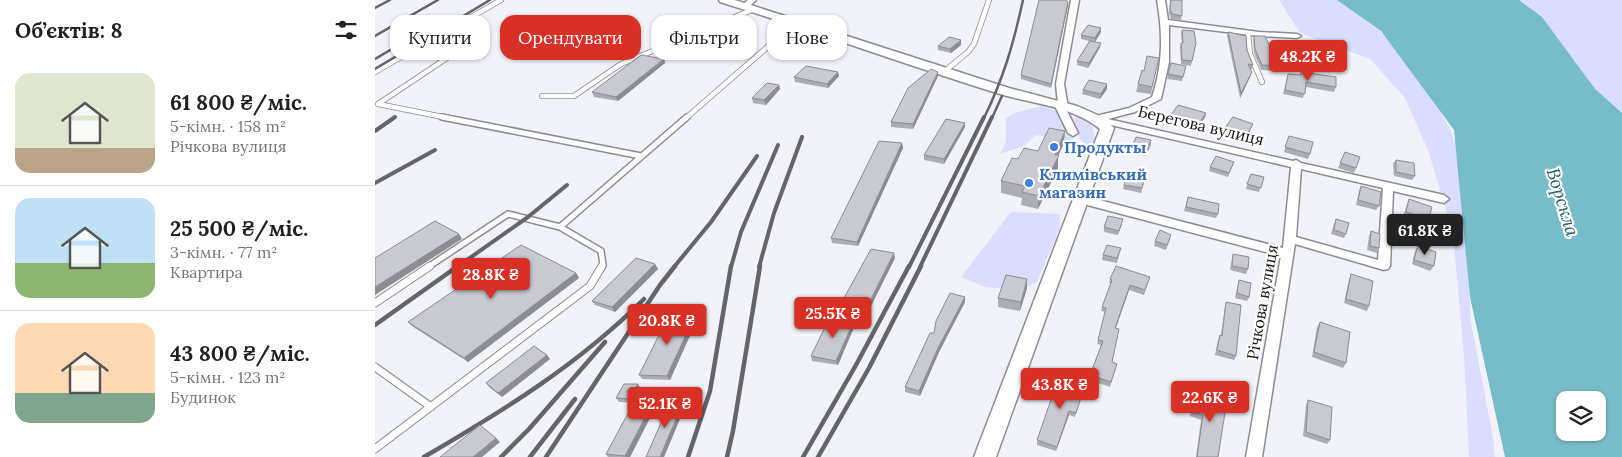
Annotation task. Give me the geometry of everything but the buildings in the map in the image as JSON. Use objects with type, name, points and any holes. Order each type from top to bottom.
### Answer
[{"type":"street","points":[[724,0],[750,5],[777,15]]},
{"type":"street","points":[[1073,133],[1062,107],[1060,84],[1075,0]]},
{"type":"street","points":[[1098,119],[1132,110],[1156,100],[1164,79],[1168,52],[1161,0]]},
{"type":"street","points":[[1165,22],[1248,33],[1297,36]]},
{"type":"street","points":[[847,39],[1005,91],[1098,119],[1107,128],[985,457]]},
{"type":"street","name":"Берегова вулиця","points":[[1098,119],[1296,163],[1444,199]]},
{"type":"street","points":[[1290,239],[1296,163]]},
{"type":"street","name":"Річкова вулиця","points":[[1254,457],[1290,239],[1384,266],[1389,187]]},
{"type":"street","points":[[1081,199],[1288,254]]},
{"type":"lane","points":[[375,72],[501,0]]},
{"type":"lane","points":[[945,71],[969,52],[974,44],[989,0]]},
{"type":"lane","points":[[542,96],[574,96],[621,64],[750,5]]},
{"type":"lane","points":[[1248,33],[1249,54],[1262,82]]},
{"type":"lane","points":[[560,227],[767,47]]},
{"type":"lane","points":[[377,105],[444,60]]},
{"type":"lane","points":[[377,105],[641,156]]},
{"type":"lane","points":[[375,303],[509,214],[560,227],[601,251],[603,265],[590,286],[375,449]]},
{"type":"lane","points":[[375,367],[431,407]]},
{"type":"shaded area","points":[[1279,0],[1337,0],[1379,30],[1418,74],[1449,127],[1460,155],[1471,322],[1495,457],[1469,457],[1464,356],[1453,233],[1428,150],[1405,98],[1370,59],[1300,33]]},
{"type":"shaded area","points":[[1517,0],[1622,0],[1622,118],[1609,109]]},
{"type":"shaded area","points":[[1042,106],[1058,112],[1072,138],[1068,145],[1067,141],[1036,135],[1024,146],[1000,154],[1006,141],[1006,118],[1014,113]]},
{"type":"shaded area","points":[[1080,115],[1090,120],[1095,137],[1092,152],[1080,139],[1073,120]]},
{"type":"shaded area","points":[[1011,212],[1060,214],[1060,228],[1037,282],[1021,290],[985,287],[961,277]]},
{"type":"water","name":"Ворскла","points":[[1337,0],[1519,0],[1542,17],[1595,89],[1622,113],[1622,457],[1505,457],[1470,297],[1454,130],[1381,31]]},
{"type":"railway","points":[[375,8],[390,0]]},
{"type":"railway","points":[[375,36],[438,0]]},
{"type":"railway","points":[[375,69],[490,0]]},
{"type":"railway","points":[[984,118],[1007,61],[1023,0]]},
{"type":"railway","points":[[375,59],[390,50]]},
{"type":"railway","points":[[992,118],[1002,96]]},
{"type":"railway","points":[[375,131],[395,117]]},
{"type":"railway","points":[[909,267],[984,117]]},
{"type":"railway","points":[[920,267],[992,117]]},
{"type":"railway","points":[[759,267],[774,213],[802,137]]},
{"type":"railway","points":[[731,267],[741,232],[778,145]]},
{"type":"railway","points":[[375,183],[435,150]]},
{"type":"railway","points":[[674,267],[711,222],[757,156]]},
{"type":"railway","points":[[457,267],[528,217],[567,185]]},
{"type":"railway","points":[[375,325],[458,266]]},
{"type":"railway","points":[[546,457],[660,285],[675,266]]},
{"type":"railway","points":[[688,457],[710,391],[731,266]]},
{"type":"railway","points":[[727,457],[760,266]]},
{"type":"railway","points":[[803,457],[856,365],[909,266]]},
{"type":"railway","points":[[818,457],[869,368],[921,266]]},
{"type":"railway","points":[[424,457],[511,404],[567,365],[619,323],[644,299]]},
{"type":"railway","points":[[501,457],[529,429],[605,342]]},
{"type":"railway","points":[[530,457],[575,399]]},
{"type":"place","name":"Продукты","points":[[1054,147]]},
{"type":"place","name":"Климівський магазин","points":[[1029,183]]}]
